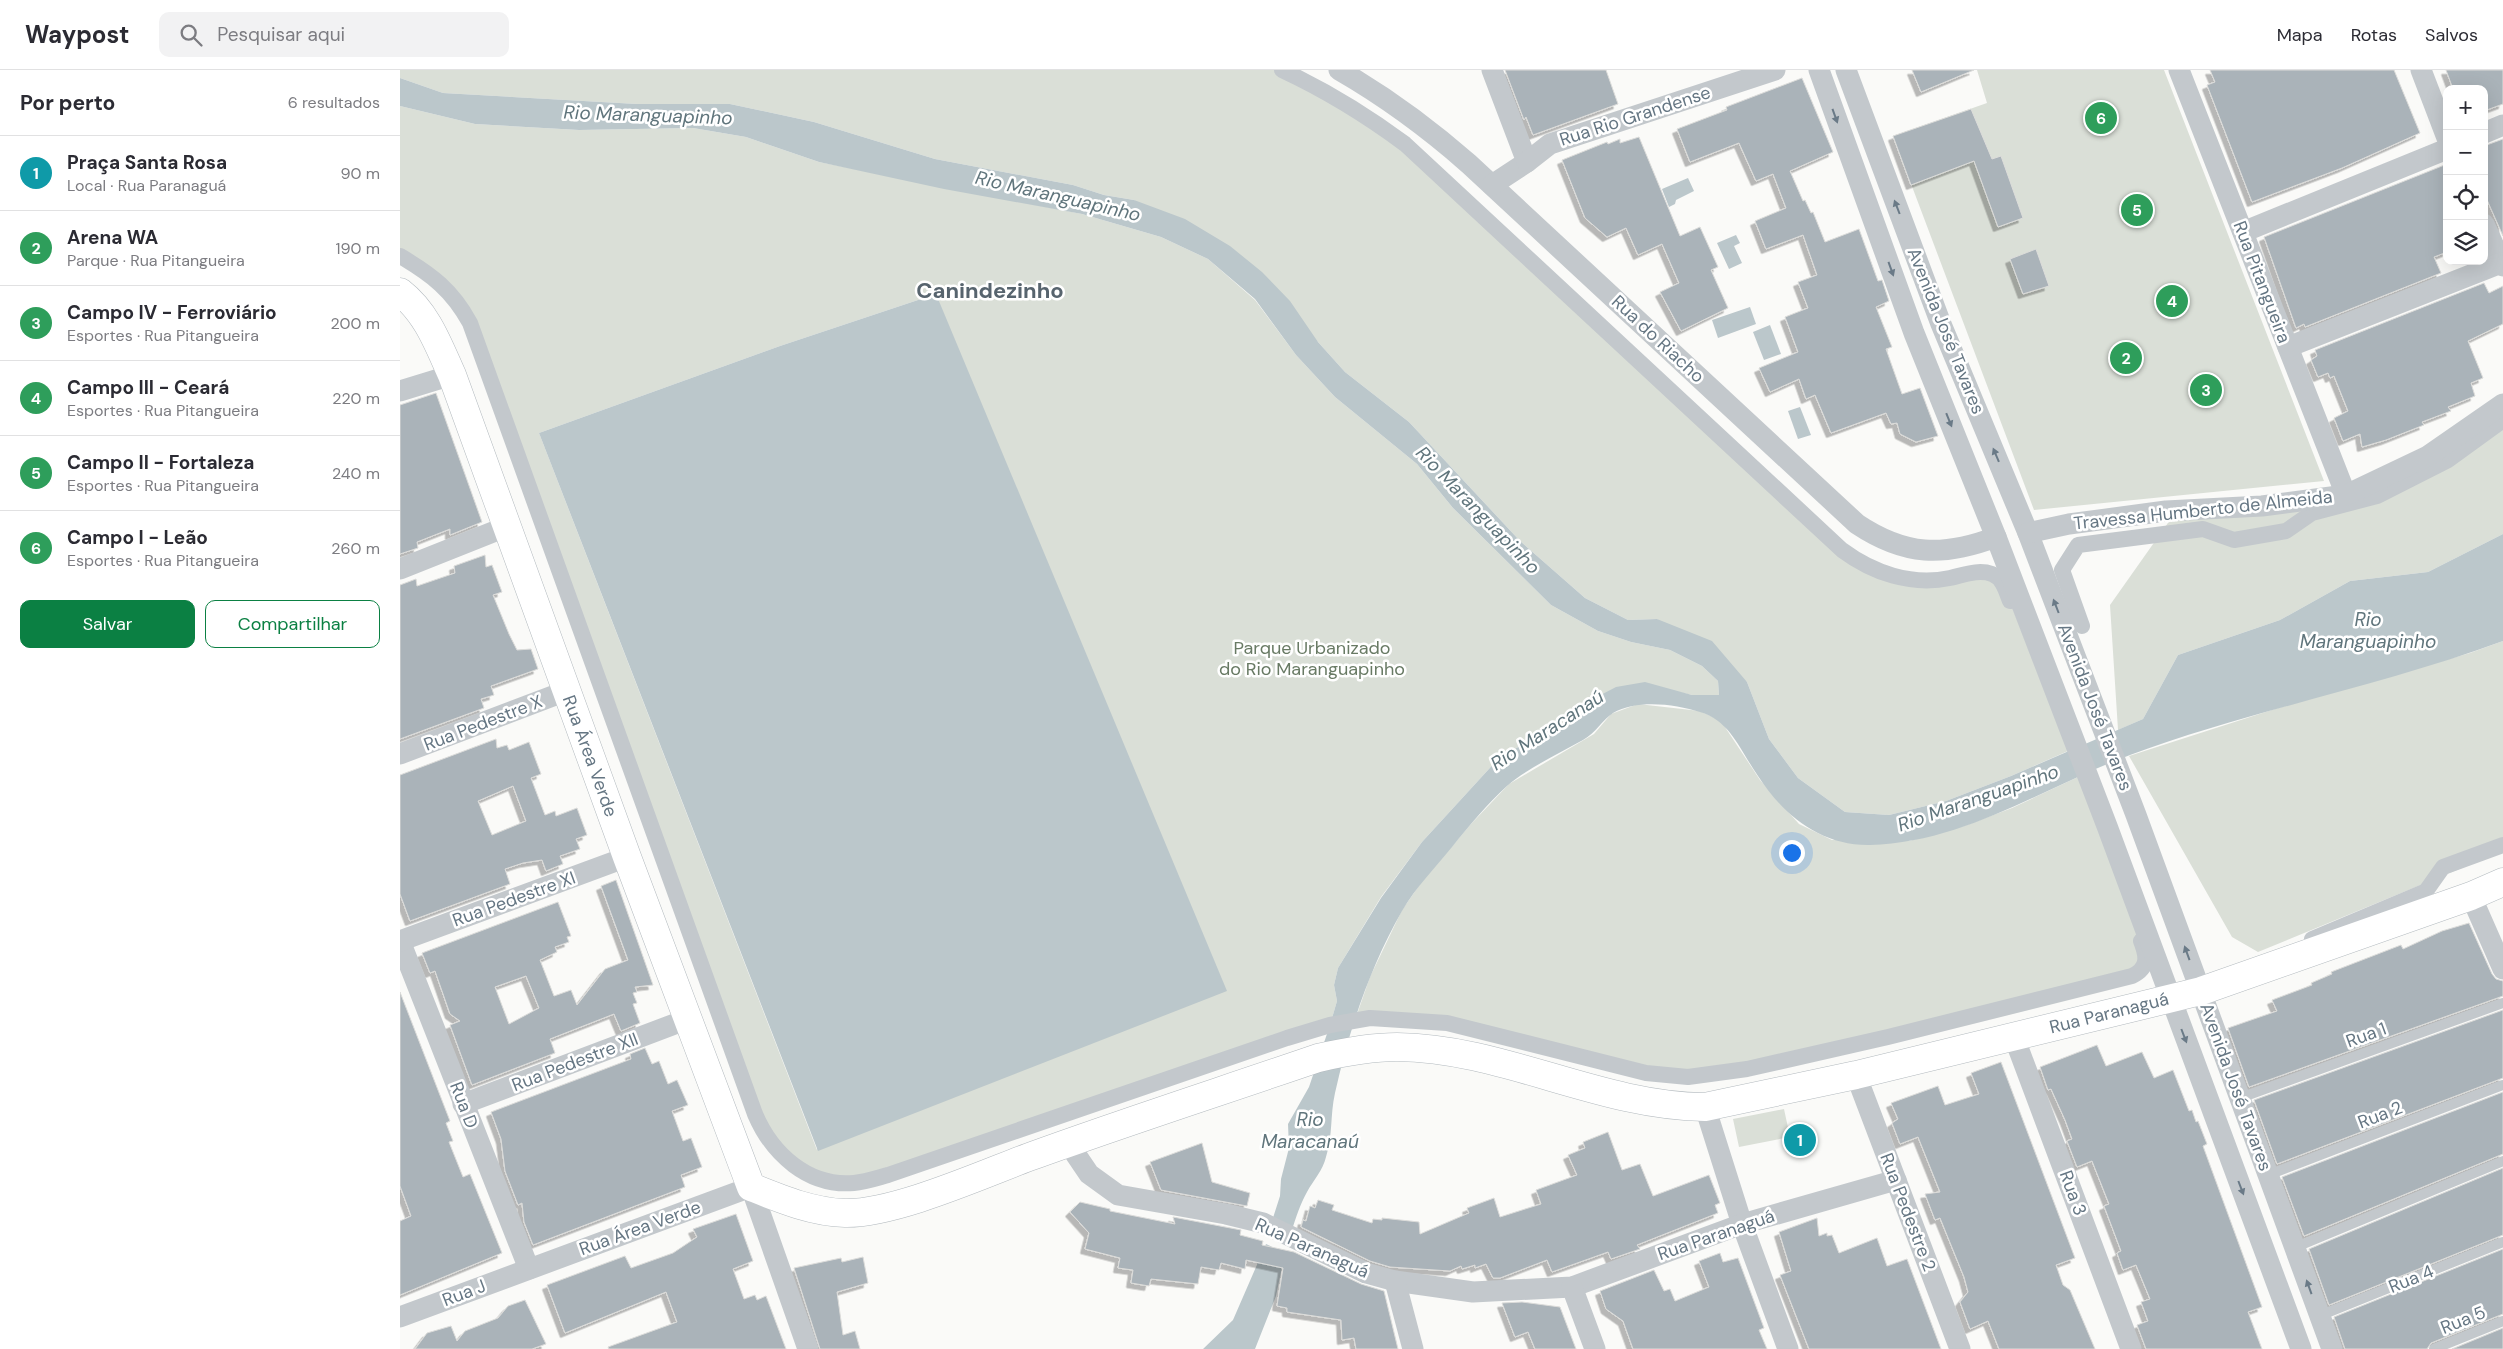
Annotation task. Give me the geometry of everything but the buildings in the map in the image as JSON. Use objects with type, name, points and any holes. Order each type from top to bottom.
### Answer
[{"type":"main road","name":"Rua Área Verde","points":[[400,292],[412,302],[431,327],[452,375],[627,857],[751,1187]]},
{"type":"main road","name":"Rua Paranaguá","points":[[1068,1143],[1318,1058],[1347,1051],[1397,1047],[1439,1051],[1492,1061],[1634,1099],[1682,1106],[1705,1106],[1856,1075],[2170,998],[2199,986],[2471,896],[2503,882]]},
{"type":"main road","points":[[751,1187],[820,1211],[846,1213],[869,1211],[915,1198],[1068,1143]]},
{"type":"street","points":[[1282,70],[1326,91],[1363,113],[1405,144],[1719,437],[1842,550],[1862,565],[1900,578],[1935,580],[1982,572],[1992,574],[2000,579],[2051,694]]},
{"type":"street","name":"Rua do Riacho","points":[[1339,70],[1374,90],[1428,127],[1857,524],[1887,542],[1927,551],[1950,551],[1996,537]]},
{"type":"street","points":[[1492,70],[1527,162]]},
{"type":"street","name":"Rua Rio Grandense","points":[[1492,185],[1550,144],[1775,70]]},
{"type":"street","name":"Avenida José Tavares","points":[[1819,70],[1914,333],[1996,537],[2051,694],[2170,998],[2301,1349]]},
{"type":"street","name":"Avenida José Tavares","points":[[1846,70],[1941,324],[2028,532],[2136,815],[2332,1349]]},
{"type":"street","name":"Rua Pitangueira","points":[[2179,70],[2346,494]]},
{"type":"street","points":[[2421,70],[2444,130]]},
{"type":"street","points":[[2488,131],[2503,125]]},
{"type":"street","points":[[2243,232],[2443,151]]},
{"type":"street","points":[[2288,347],[2501,259],[2488,232]]},
{"type":"street","points":[[400,256],[442,284],[459,303],[470,323],[763,1132],[788,1162],[806,1173],[828,1181],[854,1183],[888,1175],[1330,1025],[1355,1020],[1389,1018],[1447,1023],[1646,1073],[1688,1077],[1747,1069],[1888,1037],[2123,978],[2139,973],[2145,965],[2147,956],[2102,827]]},
{"type":"street","points":[[1914,333],[1941,324]]},
{"type":"street","points":[[400,391],[452,375]]},
{"type":"street","name":"Travessa Humberto de Almeida","points":[[2028,532],[2069,524],[2166,511],[2262,506],[2346,494],[2428,456],[2503,404]]},
{"type":"street","points":[[2082,626],[2062,570],[2078,545],[2204,528],[2234,540],[2286,531],[2312,513],[2377,496],[2448,460],[2503,420]]},
{"type":"street","points":[[400,569],[508,526]]},
{"type":"street","name":"Rua Pedestre X","points":[[400,754],[566,691]]},
{"type":"street","points":[[2199,986],[2426,891],[2443,867],[2503,845]]},
{"type":"street","name":"Rua Pedestre XI","points":[[400,941],[627,857]]},
{"type":"street","points":[[2471,896],[2503,969]]},
{"type":"street","name":"Rua D","points":[[400,941],[529,1269]]},
{"type":"street","name":"Rua Pedestre XII","points":[[463,1104],[688,1019]]},
{"type":"street","name":"Rua 3","points":[[2014,1037],[2131,1349]]},
{"type":"street","name":"Rua Pedestre 2","points":[[1856,1075],[1960,1349]]},
{"type":"street","points":[[1705,1106],[1742,1224],[1788,1349]]},
{"type":"street","name":"Rua Paranaguá","points":[[1068,1143],[1089,1174],[1118,1195],[1226,1214],[1263,1223],[1366,1274],[1394,1281],[1473,1292],[1572,1287],[1742,1224],[1896,1180]]},
{"type":"street","name":"Rua Área Verde","points":[[529,1269],[751,1187],[808,1349]]},
{"type":"street","name":"Rua J","points":[[400,1317],[529,1269]]},
{"type":"street","points":[[1394,1281],[1413,1349]]},
{"type":"street","points":[[1572,1287],[1594,1349]]},
{"type":"lane","name":"Rua 1","points":[[2240,1098],[2503,1003]]},
{"type":"lane","name":"Rua 2","points":[[2268,1175],[2503,1085]]},
{"type":"lane","points":[[2294,1248],[2503,1161]]},
{"type":"lane","name":"Rua 4","points":[[2319,1316],[2503,1242]]},
{"type":"lane","name":"Rua 5","points":[[2434,1349],[2503,1321]]},
{"type":"green space","points":[[400,70],[1282,70],[1363,113],[1842,550],[1882,573],[1970,573],[2004,586],[2068,751],[2011,776],[1946,801],[1889,815],[1845,812],[1798,778],[1769,739],[1747,682],[1657,619],[1628,620],[1585,598],[1520,541],[1409,422],[1345,372],[1318,342],[1134,200],[1104,195],[1073,185],[935,159],[814,122],[730,104],[637,104],[443,93],[400,78]]},
{"type":"green space","points":[[1977,70],[2164,70],[2324,481],[2034,510],[1893,136],[1987,103]]},
{"type":"green space","name":"Parque Urbanizado do Rio Maranguapinho","points":[[400,106],[475,124],[579,130],[693,128],[746,137],[819,162],[1082,214],[1161,237],[1208,259],[1255,300],[1296,355],[1335,397],[1417,464],[1453,508],[1551,605],[1598,631],[1631,642],[1670,650],[1702,666],[1718,681],[1719,695],[1692,695],[1669,690],[1595,698],[1579,717],[1541,734],[1499,758],[1422,842],[1381,897],[1338,968],[1334,985],[1337,1001],[1330,1025],[888,1175],[828,1181],[774,1148],[470,323],[400,256]],"holes":[[[936,294],[817,1150],[539,433],[780,346]]]},
{"type":"green space","points":[[2503,415],[2503,534],[2428,572],[2350,581],[2280,620],[2178,655],[2143,719],[2118,730],[2110,605],[2170,520],[2352,502]]},
{"type":"green space","points":[[2503,641],[2503,851],[2258,952],[2232,937],[2129,756],[2278,708],[2470,653]]},
{"type":"green space","points":[[1638,704],[1700,711],[1721,721],[1760,780],[1799,824],[1832,840],[1909,841],[1964,826],[2012,808],[2078,777],[2147,957],[2139,973],[1688,1077],[1447,1023],[1355,1020],[1370,977],[1402,910],[1423,880],[1471,824],[1509,784],[1594,734],[1611,714]]},
{"type":"green space","points":[[1784,1109],[1790,1137],[1739,1147],[1733,1119]]},
{"type":"water","name":"Rio Maranguapinho","points":[[400,78],[443,93],[637,104],[730,104],[814,122],[935,159],[1073,185],[1104,195],[1134,200],[1185,219],[1230,246],[1262,272],[1290,301],[1318,342],[1345,372],[1409,422],[1520,541],[1585,598],[1628,620],[1657,619],[1712,641],[1747,682],[1769,739],[1798,778],[1845,812],[1889,815],[1946,801],[2011,776],[2143,719],[2178,655],[2280,620],[2350,581],[2428,572],[2503,534],[2503,641],[2457,657],[2176,739],[2130,755],[2003,811],[1938,835],[1905,842],[1870,845],[1852,844],[1835,840],[1805,826],[1792,816],[1768,790],[1734,738],[1720,722],[1711,716],[1690,709],[1656,704],[1633,706],[1613,713],[1588,737],[1524,773],[1507,786],[1478,815],[1413,894],[1402,911],[1370,977],[1354,1022],[1335,1093],[1330,1141],[1325,1162],[1309,1188],[1298,1211],[1292,1230],[1272,1221],[1280,1196],[1281,1179],[1289,1148],[1288,1124],[1309,1087],[1330,1025],[1337,1001],[1334,985],[1338,968],[1381,898],[1422,842],[1499,758],[1541,734],[1579,717],[1595,698],[1616,687],[1645,682],[1692,695],[1719,695],[1718,681],[1702,666],[1670,650],[1631,642],[1598,631],[1551,605],[1453,508],[1417,464],[1335,397],[1296,355],[1255,299],[1208,259],[1161,237],[1082,214],[944,189],[819,162],[746,137],[693,128],[579,130],[475,124],[400,106]]},
{"type":"water","points":[[1688,178],[1694,191],[1676,200],[1675,204],[1669,207],[1662,189]]},
{"type":"water","points":[[1736,235],[1740,243],[1734,246],[1742,263],[1729,269],[1717,243]]},
{"type":"water","points":[[936,294],[1227,991],[818,1151],[539,433],[780,346]]},
{"type":"water","points":[[1750,307],[1756,324],[1718,338],[1712,320]]},
{"type":"water","points":[[1770,325],[1781,354],[1764,360],[1753,332]]},
{"type":"water","points":[[1800,407],[1811,435],[1798,439],[1788,411]]},
{"type":"water","points":[[1266,1244],[1285,1253],[1276,1296],[1255,1349],[1203,1349],[1233,1320]]},
{"type":"place","name":"Campo I - Leão","points":[[2101,118]]},
{"type":"place","name":"Campo II - Fortaleza","points":[[2137,210]]},
{"type":"place","name":"Campo III - Ceará","points":[[2172,301]]},
{"type":"place","name":"Arena WA","points":[[2126,358]]},
{"type":"place","name":"Campo IV - Ferroviário","points":[[2206,390]]},
{"type":"place","name":"Praça Santa Rosa","points":[[1800,1140]]},
{"type":"district","name":"Canindezinho","points":[[990,290]]},
{"type":"water label","name":"Rio Maracanaú","points":[[1547,730]]},
{"type":"water label","name":"Rio Maracanaú","points":[[1310,1130]]}]
